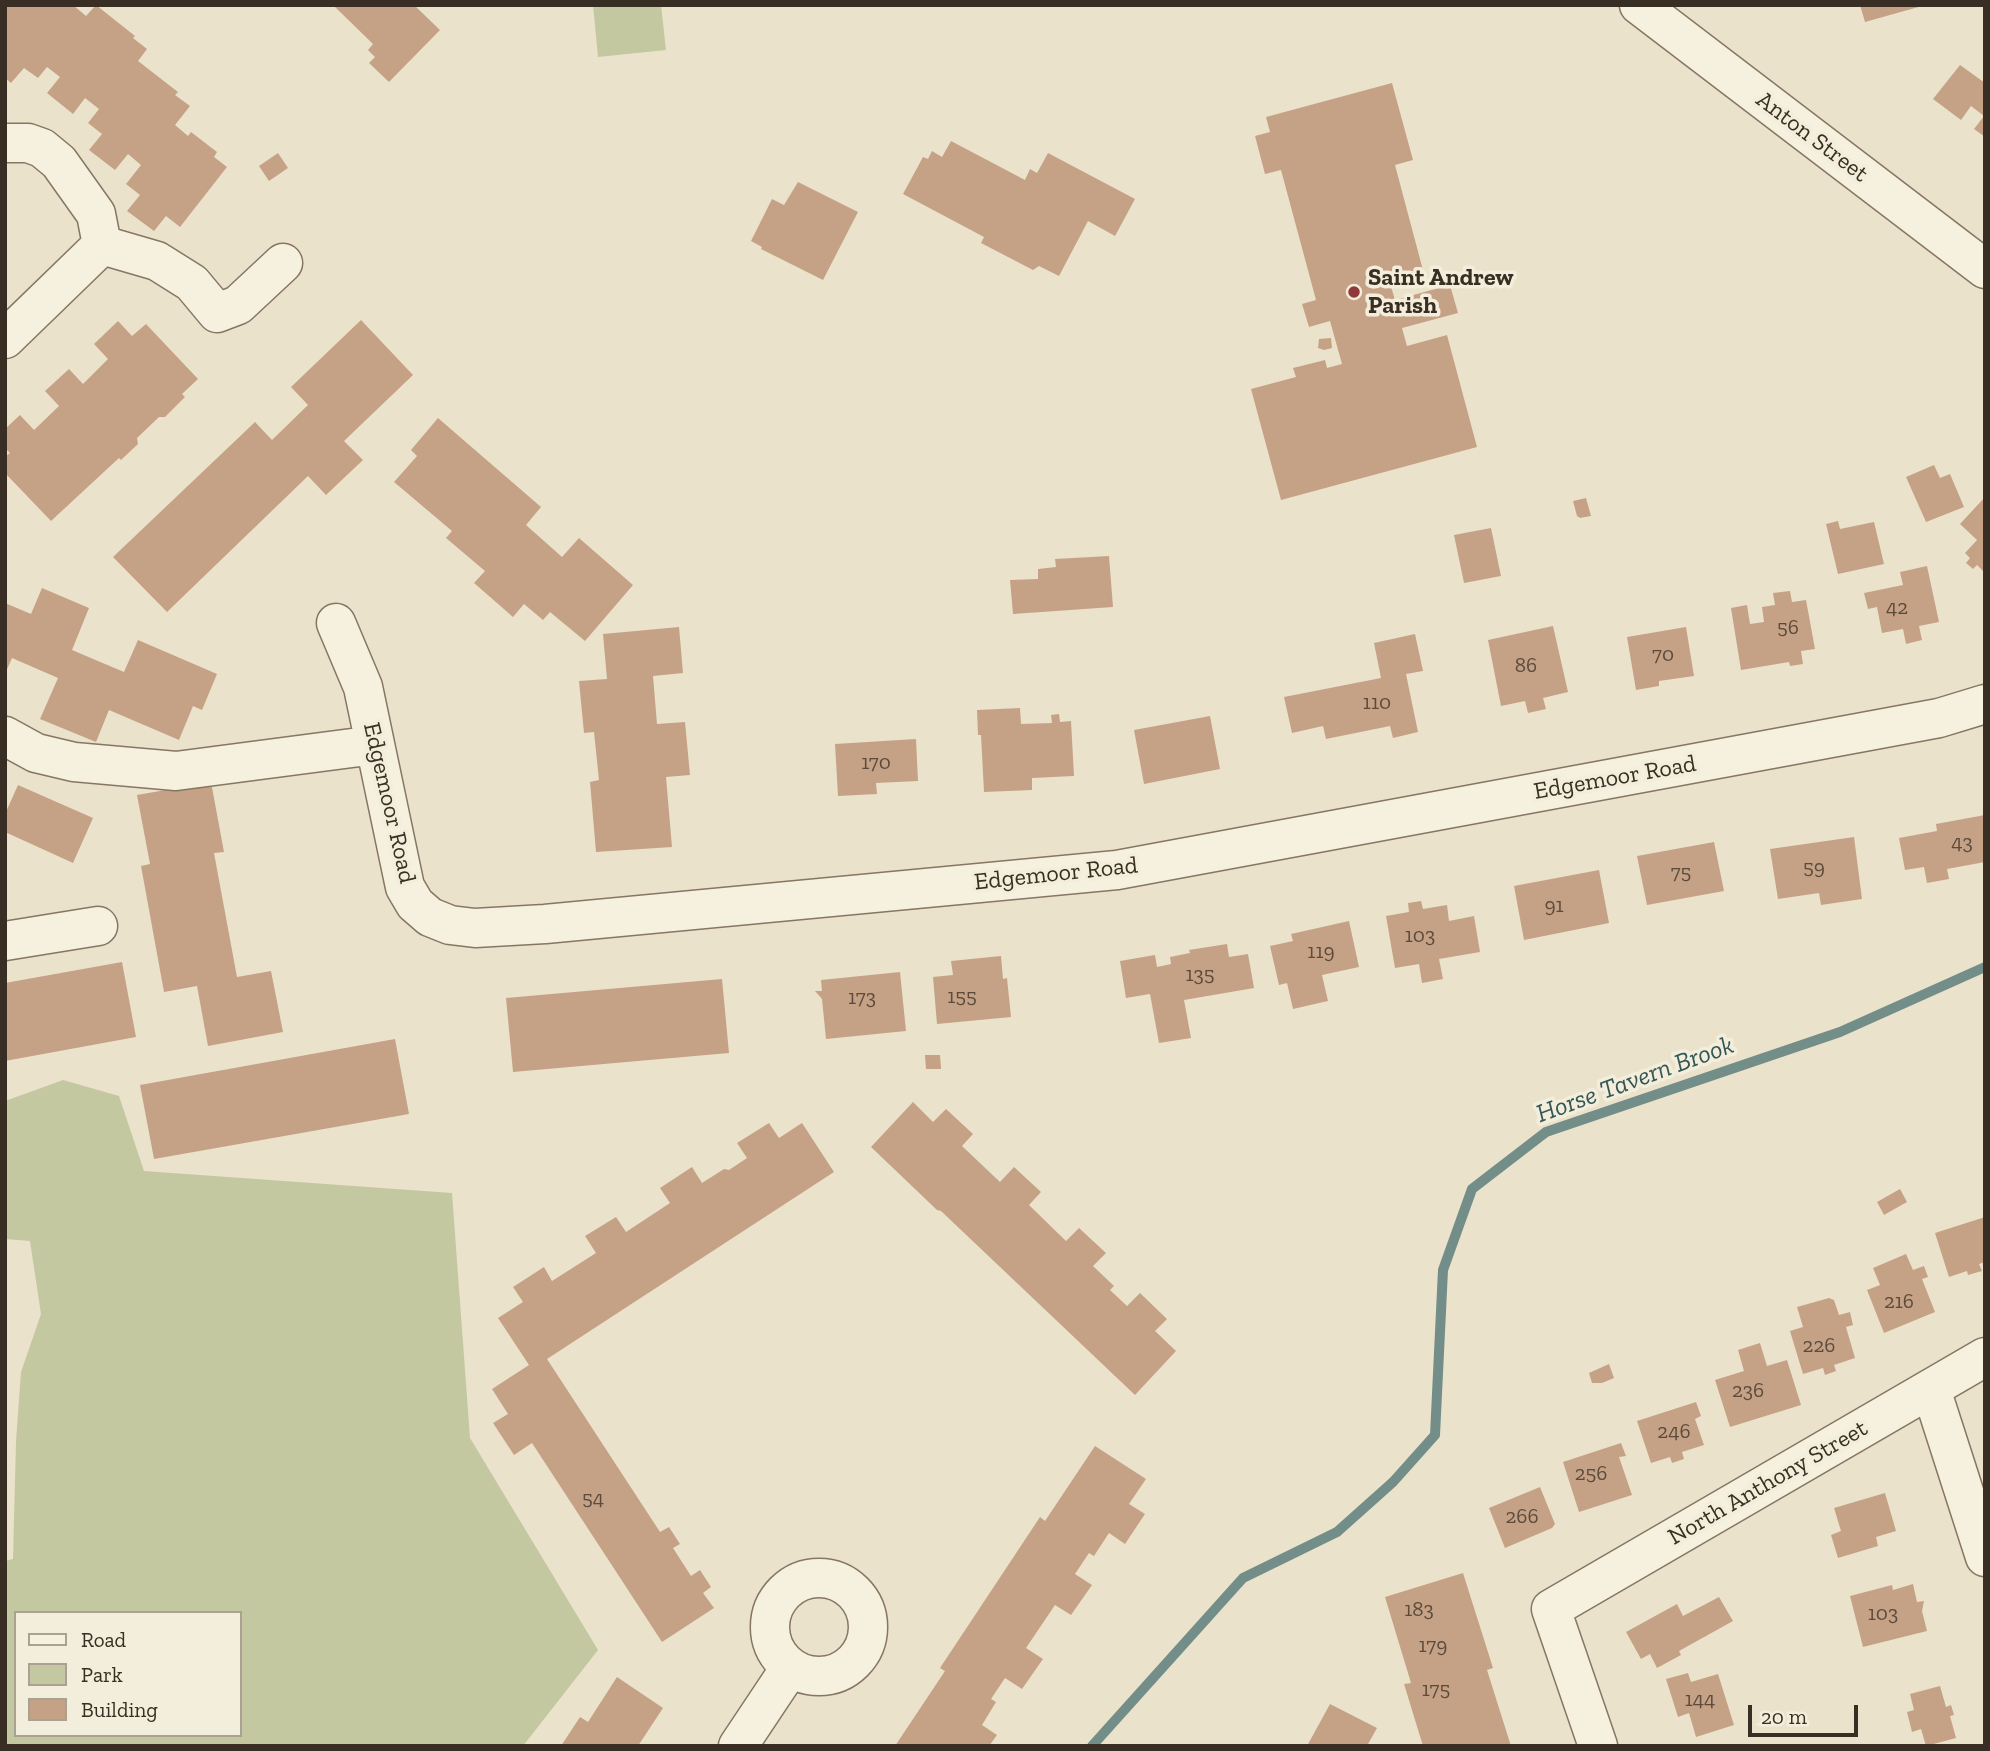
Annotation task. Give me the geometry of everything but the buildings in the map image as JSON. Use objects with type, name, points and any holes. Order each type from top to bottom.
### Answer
[{"type":"street","name":"Anton Street","points":[[1639,5],[1985,269]]},
{"type":"street","points":[[5,144],[28,143],[41,148],[59,162],[96,214],[102,244]]},
{"type":"street","points":[[102,244],[157,261],[192,283],[216,313],[238,305],[283,262]]},
{"type":"street","points":[[5,339],[102,244]]},
{"type":"street","name":"Edgemoor Road","points":[[336,623],[363,687],[405,887],[415,904],[430,917],[450,925],[475,928],[545,924],[1117,870],[1939,718],[1985,704]]},
{"type":"street","points":[[5,736],[36,753],[74,762],[176,771],[375,745]]},
{"type":"street","points":[[5,941],[98,926]]},
{"type":"street","name":"North Anthony Street","points":[[1598,1746],[1551,1609],[1985,1357]]},
{"type":"street","points":[[1931,1389],[1985,1558]]},
{"type":"street","points":[[738,1746],[790,1668]]},
{"type":"green space","points":[[593,5],[661,5],[666,50],[598,57]]},
{"type":"green space","points":[[63,1080],[119,1096],[144,1171],[452,1193],[470,1438],[598,1650],[523,1746],[5,1746],[5,1561],[13,1559],[21,1372],[41,1314],[30,1241],[5,1239],[5,1101]]},
{"type":"waterway","name":"Horse Tavern Brook","points":[[1092,1746],[1243,1578],[1337,1532],[1393,1482],[1435,1435],[1443,1270],[1472,1189],[1546,1132],[1840,1032],[1985,967]]},
{"type":"place","name":"Saint Andrew Parish","points":[[1354,292]]}]
